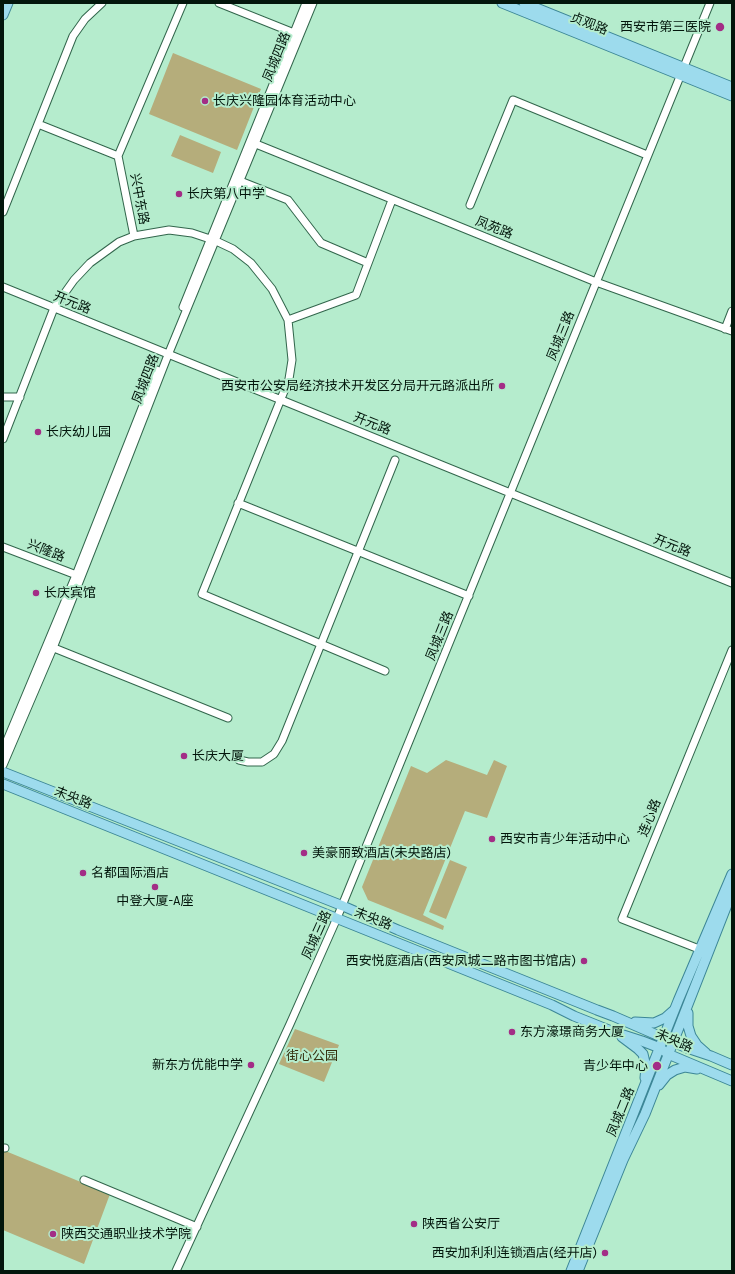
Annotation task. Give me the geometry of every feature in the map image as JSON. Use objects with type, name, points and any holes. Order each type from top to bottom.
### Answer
[{"type":"main road","points":[[3,15],[8,3]]},
{"type":"main road","name":"贞观路","points":[[502,3],[682,71],[732,87]]},
{"type":"main road","name":"贞观路","points":[[524,3],[537,5],[682,71],[732,96]]},
{"type":"main road","name":"未央路","points":[[3,772],[343,906],[405,933],[732,1065]]},
{"type":"main road","name":"未央路","points":[[3,784],[338,918],[552,1005],[574,1016],[660,1048],[668,1054],[732,1081]]},
{"type":"main road","name":"凤城二路","points":[[571,1271],[699,949],[709,930],[732,874]]},
{"type":"main road","name":"凤城二路","points":[[578,1271],[623,1160],[652,1098],[732,892]]},
{"type":"main road","points":[[692,995],[687,1021],[689,1031],[697,1045],[711,1056]]},
{"type":"main road","points":[[625,1021],[654,1023],[669,1015],[678,1001]]},
{"type":"main road","points":[[614,1032],[643,1054],[646,1067],[645,1080],[641,1096]]},
{"type":"main road","points":[[652,1098],[663,1079],[675,1070],[685,1067],[713,1074]]},
{"type":"street","points":[[3,212],[73,36],[85,19],[102,3]]},
{"type":"street","points":[[38,124],[118,156],[183,3]]},
{"type":"street","points":[[219,3],[294,33]]},
{"type":"street","name":"凤城四路","points":[[214,240],[306,3]]},
{"type":"street","name":"凤城四路","points":[[3,765],[166,354],[240,181],[252,143],[313,3]]},
{"type":"street","name":"凤城三路","points":[[177,1271],[338,918],[710,3]]},
{"type":"street","points":[[470,204],[514,100],[647,155]]},
{"type":"street","name":"凤苑路","points":[[252,143],[596,282],[728,330]]},
{"type":"street","name":"兴中东路","points":[[3,439],[54,308],[74,280],[90,263],[119,242],[134,236],[118,156]]},
{"type":"street","points":[[240,181],[288,200],[321,243],[368,263]]},
{"type":"street","points":[[288,320],[356,295],[392,200]]},
{"type":"street","points":[[134,236],[169,230],[192,233],[214,240],[233,249],[251,263],[272,290],[288,320],[292,360],[288,379],[202,594],[385,671]]},
{"type":"street","name":"开元路","points":[[3,287],[732,583]]},
{"type":"street","points":[[728,330],[732,311]]},
{"type":"street","points":[[3,397],[20,397]]},
{"type":"street","points":[[240,760],[248,762],[262,762],[274,754],[282,741],[395,460]]},
{"type":"street","points":[[238,503],[469,596]]},
{"type":"street","name":"兴隆路","points":[[3,546],[78,576]]},
{"type":"street","points":[[50,647],[228,718]]},
{"type":"street","name":"凤城四路","points":[[3,750],[50,647]]},
{"type":"street","name":"连心路","points":[[699,949],[622,919],[732,650]]},
{"type":"street","points":[[84,1180],[197,1227]]},
{"type":"green space","name":"长庆兴隆园体育活动中心","points":[[173,53],[261,89],[237,150],[149,114]]},
{"type":"green space","points":[[180,135],[221,152],[213,173],[171,156]]},
{"type":"green space","points":[[446,760],[487,775],[494,760],[507,766],[487,818],[465,811],[423,915],[444,926],[443,930],[368,900],[362,887],[411,766],[427,773]]},
{"type":"green space","points":[[450,860],[467,867],[446,919],[429,912]]},
{"type":"green space","name":"街心公园","points":[[295,1029],[339,1045],[324,1082],[279,1064]]},
{"type":"green space","name":"陕西交通职业技术学院","points":[[3,1150],[110,1194],[84,1264],[3,1230]]},
{"type":"place","name":"西安市第三医院","points":[[720,27]]},
{"type":"place","name":"长庆兴隆园体育活动中心","points":[[205,101]]},
{"type":"place","name":"长庆第八中学","points":[[179,194]]},
{"type":"place","name":"西安市公安局经济技术开发区分局开元路派出所","points":[[502,386]]},
{"type":"place","name":"长庆幼儿园","points":[[38,432]]},
{"type":"place","name":"长庆宾馆","points":[[36,593]]},
{"type":"place","name":"长庆大厦","points":[[184,756]]},
{"type":"place","name":"西安市青少年活动中心","points":[[492,839]]},
{"type":"place","name":"美豪丽致酒店(未央路店)","points":[[304,853]]},
{"type":"place","name":"名都国际酒店","points":[[83,873]]},
{"type":"place","name":"中登大厦-A座","points":[[155,887]]},
{"type":"place","name":"西安悦庭酒店(西安凤城二路市图书馆店)","points":[[584,961]]},
{"type":"place","name":"东方濠璟商务大厦","points":[[512,1032]]},
{"type":"place","name":"新东方优能中学","points":[[251,1065]]},
{"type":"place","name":"青少年中心","points":[[657,1066]]},
{"type":"place","name":"陕西省公安厅","points":[[414,1224]]},
{"type":"place","name":"陕西交通职业技术学院","points":[[53,1234]]},
{"type":"place","name":"西安加利利连锁酒店(经开店)","points":[[605,1253]]}]
